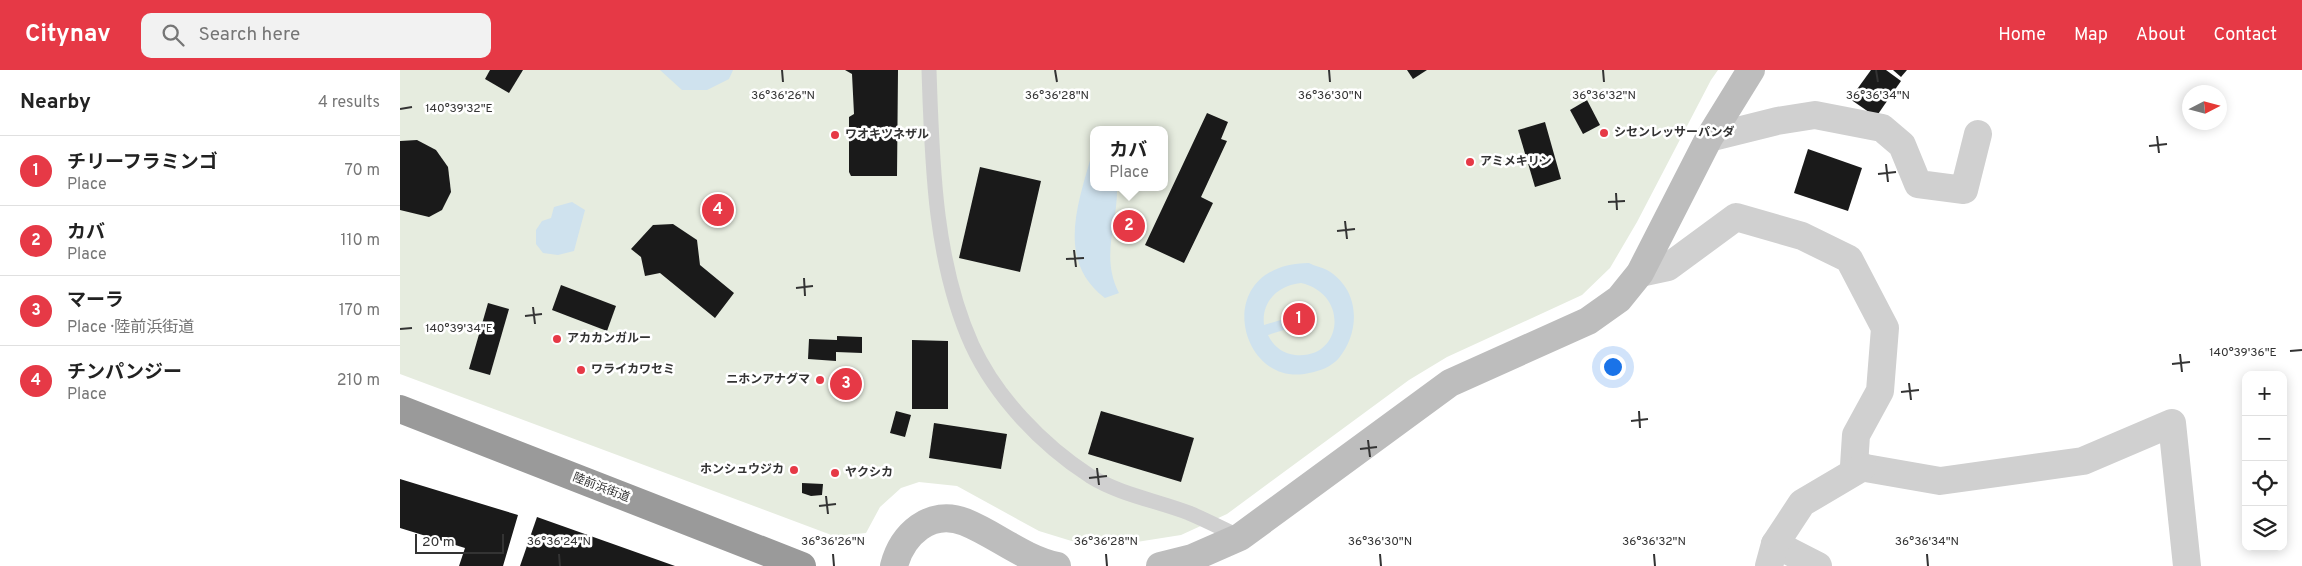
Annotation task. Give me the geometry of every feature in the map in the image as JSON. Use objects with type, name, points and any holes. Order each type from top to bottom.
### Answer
[{"type":"highway","name":"陸前浜街道","points":[[400,409],[802,566]]},
{"type":"street","points":[[1160,566],[1192,558],[1240,537],[1450,383],[1588,322],[1619,299],[1640,273],[1709,138],[1751,70]]},
{"type":"street","points":[[1709,138],[1777,121],[1815,115],[1874,126],[1882,128],[1902,145],[1918,184],[1964,190],[1978,134]]},
{"type":"street","points":[[1640,273],[1668,267],[1736,217],[1802,236],[1849,259],[1885,328],[1880,391],[1856,435],[1854,466],[1940,481],[2083,460],[2172,423],[2187,566]]},
{"type":"street","points":[[1818,566],[1772,555],[1802,503],[1863,467]]},
{"type":"street","points":[[894,566],[898,549],[914,530],[929,521],[946,519],[964,521],[1023,554],[1058,566]]},
{"type":"lane","points":[[929,70],[934,164],[942,239],[947,265],[953,292],[972,346],[998,389],[1037,435],[1089,475],[1118,491],[1188,513],[1240,537]]},
{"type":"shaded area","points":[[400,70],[1718,70],[1637,222],[1610,268],[1582,295],[1447,357],[1409,380],[1227,514],[1181,535],[1124,544],[1078,543],[1039,531],[957,486],[919,482],[901,488],[880,507],[866,533],[834,536],[400,374]]},
{"type":"water","points":[[660,70],[733,70],[729,79],[707,90],[682,90]]},
{"type":"water","points":[[1090,161],[1090,191],[1117,191],[1110,253],[1111,266],[1119,293],[1105,298],[1090,284],[1081,268],[1076,250],[1075,232],[1081,195]]},
{"type":"water","points":[[572,202],[585,210],[574,251],[558,255],[543,253],[536,244],[536,230],[542,221],[551,218],[554,207]]},
{"type":"water","points":[[1309,263],[1327,270],[1338,278],[1346,288],[1354,311],[1351,336],[1339,358],[1325,368],[1309,373],[1285,373],[1265,363],[1252,346],[1245,325],[1246,303],[1257,283],[1277,269]],"holes":[[[1301,283],[1317,289],[1327,300],[1333,312],[1334,325],[1331,337],[1323,347],[1311,354],[1295,355],[1283,351],[1276,346],[1268,335],[1287,329],[1294,334],[1308,331],[1315,318],[1308,307],[1295,305],[1289,310],[1284,319],[1264,325],[1265,309],[1273,296],[1293,284]]]},
{"type":"building","points":[[490,70],[523,70],[509,93],[485,79]]},
{"type":"building","points":[[845,70],[898,70],[897,176],[851,176],[849,172],[849,117],[854,114],[852,74]]},
{"type":"building","points":[[1407,70],[1427,70],[1413,79]]},
{"type":"building","points":[[1871,70],[1886,70],[1901,81],[1876,117],[1850,99]]},
{"type":"building","points":[[1893,70],[1907,70],[1901,77]]},
{"type":"building","points":[[1587,100],[1600,125],[1583,134],[1570,110]]},
{"type":"building","points":[[1207,113],[1228,122],[1221,139],[1227,141],[1201,197],[1213,203],[1184,263],[1145,245]]},
{"type":"building","points":[[1545,122],[1561,179],[1535,187],[1518,130]]},
{"type":"building","points":[[417,140],[436,150],[448,167],[451,192],[442,210],[429,217],[400,210],[400,141]]},
{"type":"building","points":[[1808,149],[1862,168],[1848,211],[1794,193]]},
{"type":"building","points":[[980,167],[1041,181],[1020,272],[959,258]]},
{"type":"building","points":[[673,224],[697,240],[700,265],[734,293],[715,318],[660,273],[645,276],[641,257],[631,249],[653,225]]},
{"type":"building","points":[[561,285],[616,306],[607,331],[552,310]]},
{"type":"building","points":[[488,303],[509,309],[490,375],[469,369]]},
{"type":"building","points":[[837,336],[862,337],[862,353],[836,352],[836,361],[808,359],[809,339],[837,340]]},
{"type":"building","points":[[912,340],[948,341],[948,409],[912,409]]},
{"type":"building","points":[[896,411],[911,415],[905,437],[890,433]]},
{"type":"building","points":[[1101,411],[1194,438],[1181,482],[1088,454]]},
{"type":"building","points":[[934,423],[1007,434],[1001,469],[929,458]]},
{"type":"building","points":[[400,479],[518,515],[503,566],[459,566],[465,548],[400,528]]},
{"type":"building","points":[[802,483],[823,484],[822,495],[811,496],[802,493]]},
{"type":"building","points":[[537,517],[675,566],[520,566]]},
{"type":"place","name":"シセンレッサーパンダ","points":[[1604,133]]},
{"type":"place","name":"ワオキツネザル","points":[[835,135]]},
{"type":"place","name":"アミメキリン","points":[[1470,162]]},
{"type":"place","name":"チンパンジー","points":[[718,210]]},
{"type":"place","name":"カバ","points":[[1129,226]]},
{"type":"place","name":"チリーフラミンゴ","points":[[1299,319]]},
{"type":"place","name":"アカカンガルー","points":[[557,339]]},
{"type":"place","name":"ワライカワセミ","points":[[581,370]]},
{"type":"place","name":"ニホンアナグマ","points":[[820,380]]},
{"type":"place","name":"マーラ","points":[[846,384]]},
{"type":"place","name":"ホンシュウジカ","points":[[794,470]]},
{"type":"place","name":"ヤクシカ","points":[[835,473]]}]
